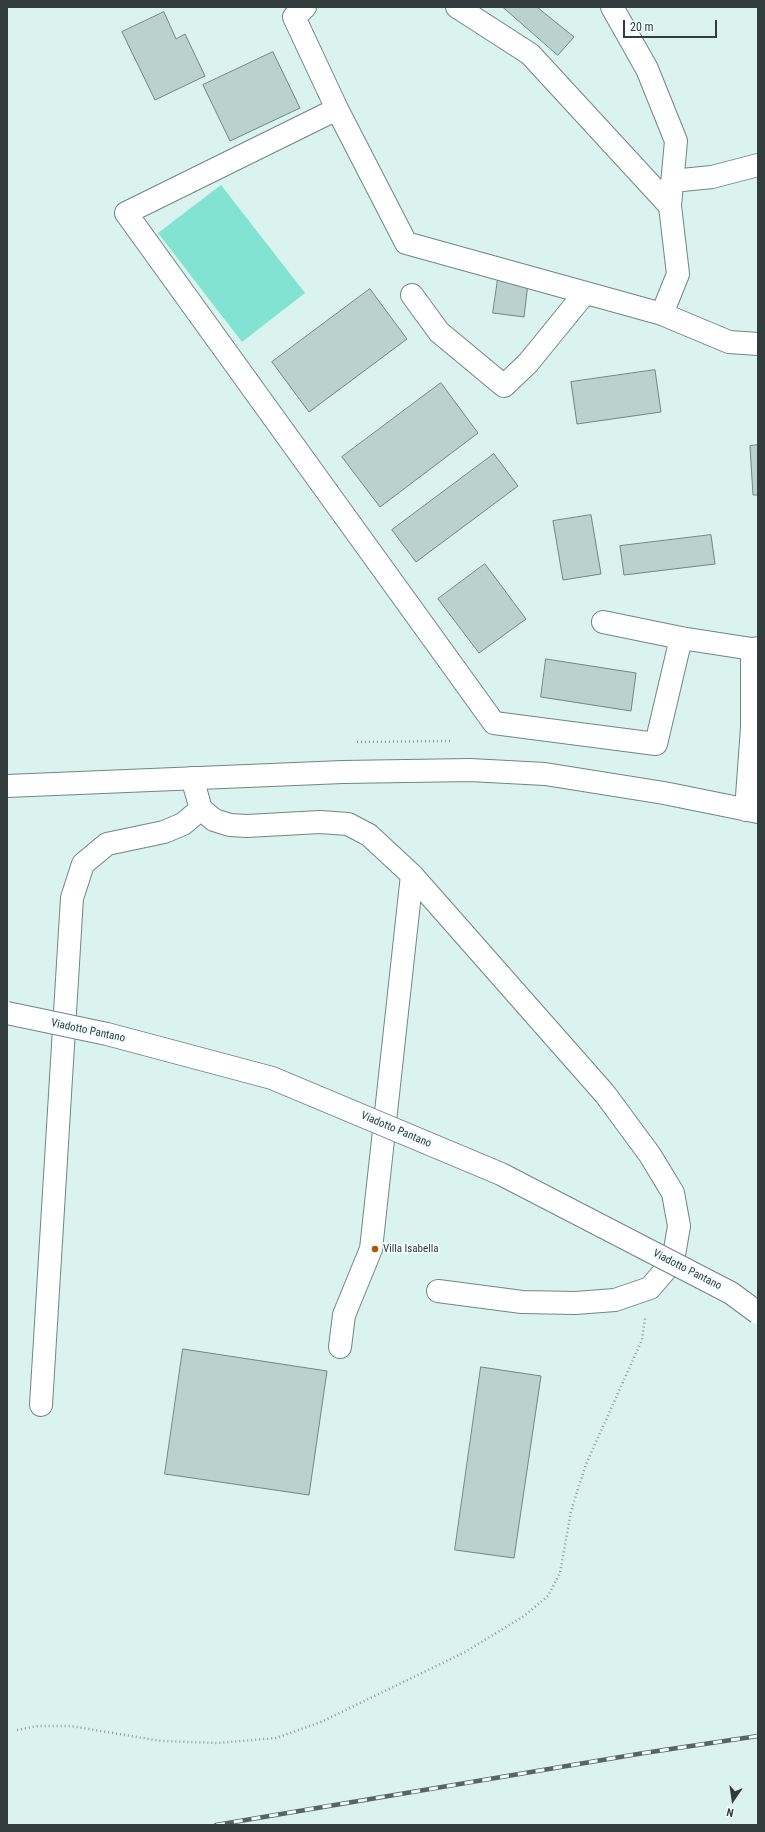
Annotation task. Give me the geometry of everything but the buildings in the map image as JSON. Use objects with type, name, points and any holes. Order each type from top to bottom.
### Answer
[{"type":"main road","points":[[305,7],[294,17],[337,109],[406,243],[662,314],[729,342],[758,344]]},
{"type":"main road","points":[[457,7],[530,54],[670,206]]},
{"type":"main road","points":[[612,7],[648,69],[676,141],[670,206],[678,274],[662,314]]},
{"type":"main road","points":[[337,109],[126,213],[494,723],[656,744],[681,638]]},
{"type":"main road","points":[[672,182],[712,177],[758,165]]},
{"type":"main road","points":[[412,295],[439,332],[504,386],[528,363],[585,293]]},
{"type":"main road","points":[[7,786],[343,772],[478,770],[545,774],[664,793],[752,811],[752,728],[755,649],[681,638],[603,622]]},
{"type":"main road","points":[[192,778],[201,808],[214,820],[230,825],[247,826],[320,822],[348,824],[369,835],[412,876],[605,1094],[650,1155],[672,1192],[679,1226],[672,1261],[650,1288],[615,1300],[576,1303],[522,1302],[438,1291]]},
{"type":"main road","points":[[41,1405],[72,898],[83,864],[107,844],[164,832],[183,824],[201,808]]},
{"type":"main road","points":[[340,1348],[344,1315],[370,1249],[412,876]]},
{"type":"main road","name":"Viadotto Pantano","points":[[7,1013],[107,1034],[272,1078],[501,1174],[731,1293],[758,1313]]},
{"type":"path","points":[[17,1730],[38,1726],[71,1726],[161,1742],[218,1743],[276,1738],[320,1722],[465,1652],[524,1616],[548,1596],[560,1574],[571,1511],[586,1464],[642,1340],[650,1288]]},
{"type":"green space","points":[[221,185],[305,293],[242,342],[158,233]]},
{"type":"railway","points":[[216,1825],[644,1753],[758,1736]]},
{"type":"place","name":"Villa Isabella","points":[[375,1249]]}]
